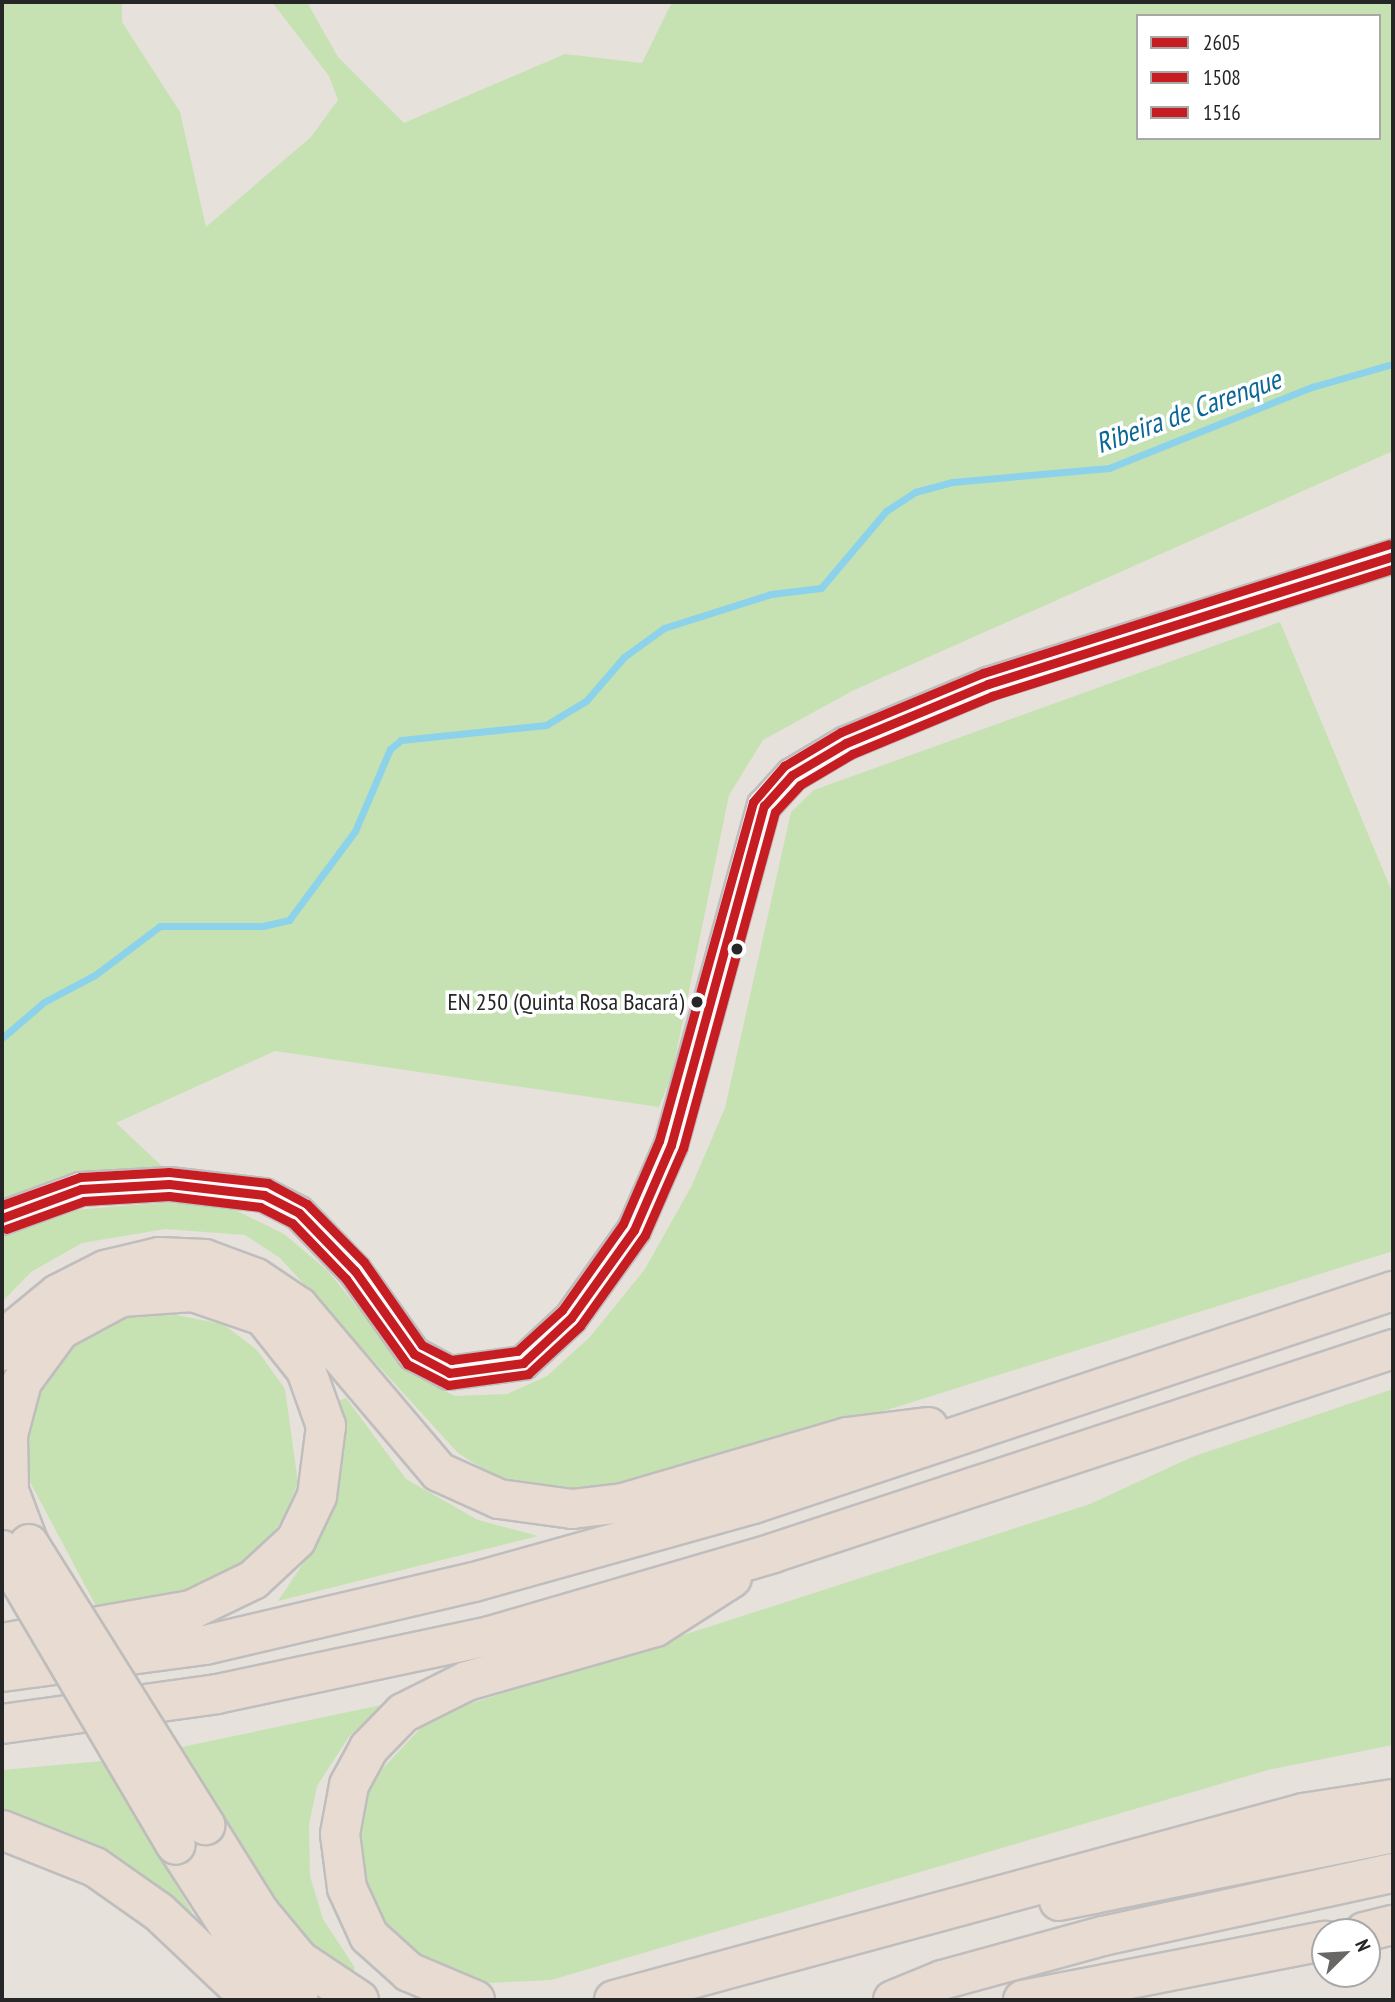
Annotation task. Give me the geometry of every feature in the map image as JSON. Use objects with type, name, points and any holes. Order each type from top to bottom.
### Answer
[{"type":"highway","points":[[2,1351],[19,1326],[58,1294],[105,1270],[159,1258],[205,1259],[256,1278],[299,1307],[439,1472],[499,1499],[572,1509],[624,1503],[847,1437],[1007,1417]]},
{"type":"highway","points":[[2,1672],[205,1645],[474,1582],[753,1504],[1007,1417],[1393,1291]]},
{"type":"highway","points":[[2,1643],[191,1610],[254,1580],[296,1540],[317,1496],[326,1426],[306,1370],[262,1317],[193,1292],[121,1297],[60,1330],[22,1382],[8,1434],[9,1491],[15,1547],[190,1835],[232,1932],[299,2000]]},
{"type":"highway","points":[[2,1724],[216,1694],[490,1636],[773,1553],[1393,1349]]},
{"type":"highway","points":[[475,2000],[409,1972],[369,1936],[347,1888],[340,1834],[349,1785],[369,1748],[403,1713],[467,1681],[655,1627],[773,1553]]},
{"type":"highway","points":[[614,2000],[1303,1813],[1393,1800]]},
{"type":"highway","points":[[2,1830],[95,1867],[159,1912],[252,2000]]},
{"type":"highway","points":[[860,1933],[1137,1889],[1393,1833]]},
{"type":"highway","points":[[190,1835],[299,1960],[359,2000]]},
{"type":"highway","points":[[893,2000],[942,1980],[1103,1936],[1393,1873]]},
{"type":"highway","points":[[1023,2000],[1311,1944]]},
{"type":"main road","points":[[2,1218],[81,1189],[169,1184],[264,1195],[299,1213],[355,1271],[414,1354],[449,1373],[523,1363],[572,1318],[634,1230],[671,1145],[764,806],[792,775],[846,743],[988,684],[1393,556]]},
{"type":"green space","points":[[2,2],[122,2],[122,22],[180,112],[206,227],[311,137],[338,100],[329,76],[272,2],[307,2],[338,57],[404,123],[565,54],[642,63],[672,2],[1393,2],[1393,451],[854,690],[763,740],[729,795],[672,1074],[659,1107],[275,1051],[116,1123],[164,1168],[67,1176],[2,1209]]},
{"type":"green space","points":[[1280,622],[1393,894],[1393,1251],[887,1410],[580,1494],[499,1479],[458,1453],[280,1258],[245,1235],[165,1229],[82,1243],[31,1272],[2,1302],[2,1236],[49,1212],[160,1203],[225,1205],[284,1234],[328,1271],[411,1374],[455,1396],[507,1394],[547,1376],[590,1337],[645,1269],[692,1185],[725,1108],[791,812],[814,790]]},
{"type":"green space","points":[[176,1315],[223,1324],[257,1350],[285,1389],[298,1483],[283,1519],[259,1552],[220,1584],[183,1598],[97,1608],[29,1480],[29,1409],[59,1354],[125,1316]]},
{"type":"green space","points":[[1393,1389],[1393,1745],[1268,1770],[551,1980],[490,1983],[443,1972],[409,1952],[376,1913],[359,1868],[357,1830],[369,1783],[432,1716],[1090,1504],[1192,1457]]},
{"type":"green space","points":[[346,1398],[406,1479],[478,1520],[538,1536],[278,1601],[306,1559],[341,1473],[336,1402]]},
{"type":"green space","points":[[386,1704],[350,1735],[317,1786],[309,1825],[310,1876],[323,1919],[355,1968],[348,1978],[293,1926],[182,1747]]},
{"type":"green space","points":[[102,1761],[192,1912],[184,1920],[2,1816],[2,1770]]},
{"type":"waterway","name":"Ribeira de Carenque","points":[[2,1038],[44,1002],[95,975],[160,926],[263,926],[289,920],[355,831],[390,749],[401,740],[546,725],[586,701],[624,657],[664,628],[771,594],[821,588],[886,511],[915,492],[952,482],[1109,468],[1312,387],[1393,364]]},
{"type":"transit line","name":"1516","points":[[2,1205],[80,1177],[169,1172],[268,1183],[307,1204],[364,1262],[422,1345],[451,1360],[517,1351],[562,1310],[623,1224],[659,1141],[753,802],[784,766],[841,732],[983,673],[1389,544]]},
{"type":"transit line","name":"2605","points":[[2,1218],[81,1189],[169,1184],[264,1195],[299,1213],[355,1271],[414,1354],[449,1373],[523,1363],[571,1318],[634,1230],[671,1145],[764,806],[792,775],[846,743],[988,684],[1393,556]]},
{"type":"transit line","name":"1508","points":[[6,1229],[84,1201],[169,1196],[260,1207],[292,1223],[346,1279],[407,1364],[448,1385],[528,1374],[580,1326],[645,1235],[683,1148],[775,812],[800,785],[852,754],[992,696],[1393,569]]},
{"type":"place","name":"EN 250 (Quinta Rosa Bacará)","points":[[697,1002]]}]
